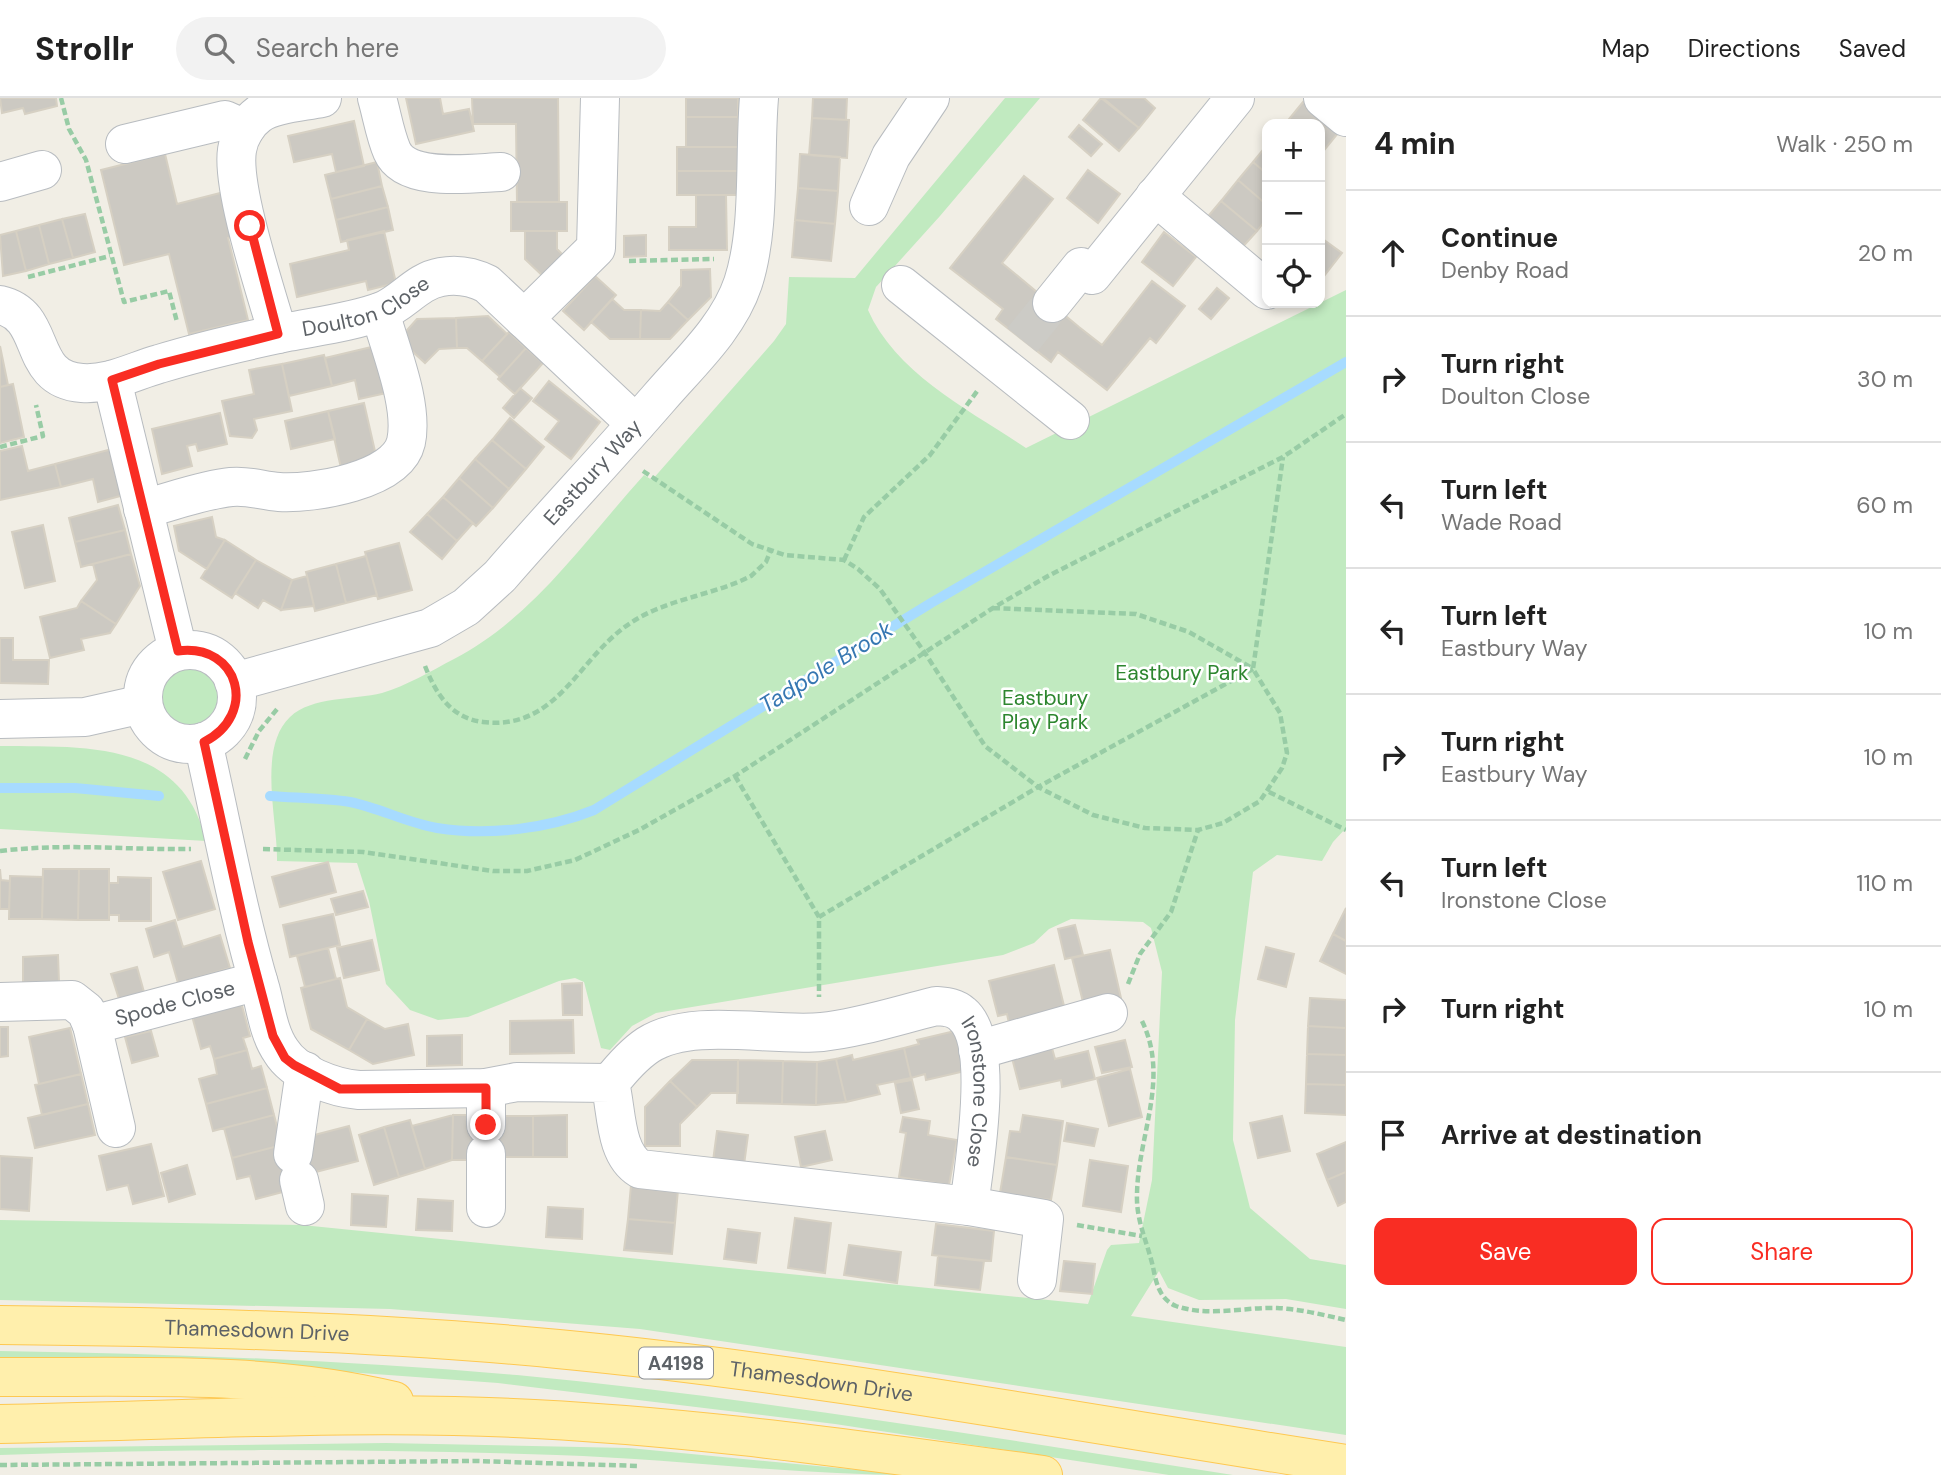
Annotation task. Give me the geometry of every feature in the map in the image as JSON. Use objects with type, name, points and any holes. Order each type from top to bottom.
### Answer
[{"type":"main road","name":"Thamesdown Drive","points":[[0,1325],[264,1332],[557,1349],[738,1371],[1346,1464]]},
{"type":"main road","points":[[0,1377],[181,1378],[275,1383],[363,1394],[453,1416]]},
{"type":"main road","points":[[0,1424],[453,1416],[551,1420],[833,1446],[1043,1475]]},
{"type":"street","points":[[278,334],[237,173],[237,146],[245,129],[261,113],[322,98]]},
{"type":"street","points":[[377,98],[393,153],[405,167],[433,173],[501,172]]},
{"type":"street","points":[[524,318],[596,248],[600,98]]},
{"type":"street","name":"Eastbury Way","points":[[234,682],[389,641],[430,628],[448,618],[483,593],[500,576],[625,437],[717,331],[736,301],[748,259],[759,98]]},
{"type":"street","points":[[869,206],[891,156],[930,98]]},
{"type":"street","points":[[1052,303],[1081,267],[1092,275],[1235,98]]},
{"type":"street","points":[[1324,98],[1346,117]]},
{"type":"street","points":[[125,144],[225,120],[245,129]]},
{"type":"street","points":[[0,182],[42,170]]},
{"type":"street","points":[[1154,196],[1262,286]]},
{"type":"street","name":"Doulton Close","points":[[54,374],[81,383],[112,380],[186,357],[380,312],[428,281],[463,277],[487,285],[524,318],[571,367],[625,437]]},
{"type":"street","points":[[901,285],[1012,353],[1070,420]]},
{"type":"street","points":[[6,307],[28,324],[42,359],[54,374]]},
{"type":"street","points":[[143,509],[231,486],[303,492],[371,476],[391,467],[400,458],[406,444],[408,424],[380,312]]},
{"type":"street","points":[[112,380],[178,651]]},
{"type":"street","points":[[190,650],[212,656],[230,671],[234,682],[237,697],[228,725],[204,742],[177,742],[164,737],[146,717],[143,690],[155,665],[178,651],[190,650]]},
{"type":"street","points":[[0,719],[85,716],[143,704]]},
{"type":"street","points":[[204,742],[258,981],[279,1049],[294,1065],[340,1089],[486,1123]]},
{"type":"street","name":"Spode Close","points":[[92,1025],[258,981]]},
{"type":"street","name":"Spode Close","points":[[0,1002],[72,1000],[86,1011],[92,1025],[116,1128]]},
{"type":"street","name":"Ironstone Close","points":[[610,1083],[635,1055],[649,1044],[671,1035],[701,1031],[823,1032],[936,1006],[951,1007],[968,1021],[978,1050],[980,1100],[969,1206]]},
{"type":"street","points":[[978,1050],[1125,1006]]},
{"type":"street","points":[[299,1180],[305,1071]]},
{"type":"street","points":[[486,1208],[486,1123],[517,1082],[610,1083],[621,1144],[630,1163],[640,1169],[969,1206],[1044,1219],[1037,1280]]},
{"type":"path","points":[[61,98],[69,129],[86,160],[124,302],[169,291],[186,357]]},
{"type":"path","points":[[42,170],[86,160],[125,144]]},
{"type":"path","points":[[6,307],[26,277],[110,256]]},
{"type":"path","points":[[582,262],[748,259]]},
{"type":"path","points":[[0,447],[43,436],[35,401],[54,374]]},
{"type":"path","points":[[844,560],[864,517],[930,455],[965,407]]},
{"type":"path","points":[[0,851],[81,845],[128,850],[363,852],[493,871],[541,869],[575,860],[639,830],[735,776],[993,608],[1048,576],[1283,457],[1346,414]]},
{"type":"path","points":[[625,437],[737,536],[770,552],[844,560],[880,589],[985,746],[1038,788],[1093,815],[1145,828],[1198,830],[1223,823],[1249,810],[1269,792],[1287,753],[1285,732],[1280,713],[1252,668],[1189,632],[1136,614],[993,608]]},
{"type":"path","points":[[1252,668],[1283,457]]},
{"type":"path","points":[[425,666],[432,685],[446,705],[469,720],[514,722],[551,703],[632,622],[751,576],[766,562],[770,552]]},
{"type":"path","points":[[819,917],[1038,788],[1252,668]]},
{"type":"path","points":[[735,776],[819,917],[819,995],[823,1032]]},
{"type":"path","points":[[1269,792],[1346,830]]},
{"type":"path","points":[[1198,830],[1176,900],[1132,968],[1125,1006],[1152,1042],[1154,1070],[1148,1130],[1138,1170],[1138,1216],[1156,1284],[1166,1300],[1174,1305],[1203,1310],[1280,1308],[1346,1320]]},
{"type":"path","points":[[1044,1219],[1142,1236]]},
{"type":"path","points":[[0,1465],[476,1461],[642,1466]]},
{"type":"green space","points":[[1005,98],[1040,98],[876,287],[868,310],[881,333],[916,372],[959,405],[1026,448],[1310,308],[1325,308],[1325,300],[1346,290],[1346,828],[1333,842],[1322,861],[1277,855],[1253,872],[1235,1020],[1233,1140],[1250,1208],[1310,1259],[1346,1265],[1346,1309],[1286,1299],[1199,1300],[1168,1288],[1159,1271],[1131,1316],[1346,1347],[1346,1435],[640,1329],[390,1309],[0,1300],[0,1220],[302,1225],[1088,1304],[1111,1245],[1139,1243],[1152,1180],[1162,972],[1151,928],[1143,922],[1071,919],[1049,929],[1034,943],[1003,955],[656,1013],[632,1026],[610,1050],[601,1048],[584,982],[575,978],[559,981],[468,1017],[438,1020],[410,1010],[386,984],[369,901],[357,863],[277,861],[272,766],[274,747],[280,730],[290,717],[310,705],[382,693],[400,686],[454,659],[508,622],[556,576],[644,475],[652,480],[774,341],[786,324],[789,277],[855,278]]},
{"type":"green space","points":[[189,667],[200,669],[213,680],[218,696],[216,707],[205,720],[189,725],[178,723],[165,712],[160,696],[162,685],[173,672]]},
{"type":"green space","points":[[0,746],[95,750],[125,756],[152,766],[175,783],[194,808],[206,841],[0,829]]},
{"type":"green space","points":[[0,1351],[259,1358],[388,1365],[607,1384],[965,1433],[1233,1475],[1169,1475],[835,1424],[498,1383],[265,1366],[0,1361]]},
{"type":"green space","points":[[386,1443],[629,1448],[912,1475],[488,1453],[209,1450],[0,1455],[0,1448]]},
{"type":"building","points":[[0,98],[56,98],[57,106],[25,114],[23,108],[2,113]]},
{"type":"building","points":[[406,98],[440,98],[443,114],[469,109],[474,131],[416,144]]},
{"type":"building","points":[[472,98],[558,98],[559,202],[517,202],[516,124],[473,124]]},
{"type":"building","points":[[686,98],[738,98],[738,117],[686,117]]},
{"type":"building","points":[[813,98],[847,98],[846,120],[812,118]]},
{"type":"building","points":[[1101,98],[1139,128],[1119,151],[1083,120]]},
{"type":"building","points":[[1103,98],[1144,98],[1155,108],[1139,128]]},
{"type":"building","points":[[1303,102],[1323,119],[1289,119]]},
{"type":"building","points":[[686,117],[738,117],[738,147],[686,147]]},
{"type":"building","points":[[812,118],[849,120],[847,158],[809,155]]},
{"type":"building","points":[[1325,120],[1339,132],[1325,149]]},
{"type":"building","points":[[354,121],[364,166],[336,172],[332,154],[294,162],[288,136]]},
{"type":"building","points":[[1079,125],[1102,144],[1091,156],[1069,137]]},
{"type":"building","points":[[677,147],[738,147],[738,171],[677,171]]},
{"type":"building","points":[[1262,151],[1262,170],[1253,162]]},
{"type":"building","points":[[165,154],[177,204],[228,191],[239,235],[228,238],[248,320],[189,334],[169,254],[124,265],[101,170]]},
{"type":"building","points":[[800,154],[840,157],[838,191],[798,188]]},
{"type":"building","points":[[377,162],[382,186],[331,199],[325,175]]},
{"type":"building","points":[[1253,162],[1262,170],[1262,201],[1238,180]]},
{"type":"building","points":[[1088,170],[1120,194],[1098,223],[1067,198]]},
{"type":"building","points":[[677,171],[738,171],[738,195],[677,195]]},
{"type":"building","points":[[1024,176],[1053,199],[1002,263],[1079,327],[1102,345],[1152,281],[1185,306],[1156,343],[1150,338],[1107,390],[1058,352],[1051,362],[996,319],[1003,309],[950,268]]},
{"type":"building","points":[[1238,180],[1262,201],[1262,224],[1257,231],[1221,201]]},
{"type":"building","points":[[382,186],[388,207],[336,220],[331,199]]},
{"type":"building","points":[[798,188],[838,191],[835,224],[795,220]]},
{"type":"building","points":[[696,195],[726,195],[727,250],[669,250],[669,227],[696,227]]},
{"type":"building","points":[[1221,201],[1257,231],[1240,250],[1204,221]]},
{"type":"building","points":[[511,202],[567,202],[567,231],[511,231]]},
{"type":"building","points":[[388,207],[393,230],[341,242],[336,220]]},
{"type":"building","points":[[85,214],[95,252],[73,258],[62,219]]},
{"type":"building","points":[[62,219],[73,258],[49,264],[39,225]]},
{"type":"building","points":[[795,220],[835,224],[831,261],[792,257]]},
{"type":"building","points":[[39,225],[49,264],[26,271],[16,231]]},
{"type":"building","points":[[16,231],[26,271],[3,276],[0,235]]},
{"type":"building","points":[[384,231],[396,283],[368,290],[366,281],[297,297],[290,264],[349,250],[347,240]]},
{"type":"building","points":[[525,231],[557,231],[557,249],[566,258],[546,279],[525,259]]},
{"type":"building","points":[[1164,232],[1196,257],[1173,286],[1142,262]]},
{"type":"building","points":[[646,235],[646,256],[624,257],[624,236]]},
{"type":"building","points":[[1325,241],[1342,253],[1325,275]]},
{"type":"building","points":[[710,269],[711,297],[688,320],[668,302],[681,286],[681,270]]},
{"type":"building","points":[[595,276],[616,295],[584,330],[563,311]]},
{"type":"building","points":[[1217,288],[1229,298],[1211,319],[1199,309]]},
{"type":"building","points":[[612,299],[624,310],[641,310],[640,339],[610,339],[591,322]]},
{"type":"building","points":[[668,302],[688,320],[670,339],[640,339],[641,310],[660,311]]},
{"type":"building","points":[[488,316],[507,334],[482,361],[467,348],[457,348],[456,318]]},
{"type":"building","points":[[456,318],[457,348],[439,349],[425,363],[399,339],[417,319]]},
{"type":"building","points":[[509,332],[526,348],[500,377],[482,361]]},
{"type":"building","points":[[380,345],[391,392],[359,399],[355,380],[332,386],[325,358]]},
{"type":"building","points":[[0,346],[8,385],[0,387]]},
{"type":"building","points":[[526,348],[543,363],[515,394],[498,379]]},
{"type":"building","points":[[324,355],[332,386],[289,396],[282,364]]},
{"type":"building","points":[[282,364],[292,411],[254,419],[257,430],[252,438],[230,436],[222,401],[254,394],[249,370]]},
{"type":"building","points":[[549,381],[600,422],[571,459],[545,439],[559,421],[533,401]]},
{"type":"building","points":[[13,384],[24,437],[0,443],[0,387]]},
{"type":"building","points":[[520,388],[532,398],[514,418],[503,408]]},
{"type":"building","points":[[364,403],[377,460],[341,468],[328,411]]},
{"type":"building","points":[[328,411],[335,439],[291,449],[285,421]]},
{"type":"building","points":[[220,413],[227,444],[198,451],[196,444],[187,446],[192,466],[162,474],[152,429]]},
{"type":"building","points":[[510,418],[544,447],[526,469],[492,440]]},
{"type":"building","points":[[492,440],[526,469],[509,489],[475,459]]},
{"type":"building","points":[[22,446],[28,471],[55,464],[61,487],[0,500],[0,451]]},
{"type":"building","points":[[112,449],[124,495],[98,502],[93,479],[61,487],[55,464]]},
{"type":"building","points":[[475,459],[509,489],[493,508],[459,478]]},
{"type":"building","points":[[459,478],[493,508],[476,526],[443,497]]},
{"type":"building","points":[[443,497],[473,523],[457,541],[427,514]]},
{"type":"building","points":[[118,505],[125,530],[75,542],[69,518]]},
{"type":"building","points":[[427,514],[457,541],[442,559],[410,532]]},
{"type":"building","points":[[212,517],[216,537],[225,540],[207,569],[179,551],[174,526]]},
{"type":"building","points":[[43,525],[55,581],[25,588],[12,532]]},
{"type":"building","points":[[125,530],[131,554],[81,567],[75,542]]},
{"type":"building","points":[[225,540],[256,560],[232,598],[201,578]]},
{"type":"building","points":[[399,543],[412,590],[378,599],[365,552]]},
{"type":"building","points":[[131,554],[140,586],[116,624],[81,601],[97,580],[93,564]]},
{"type":"building","points":[[366,556],[377,595],[346,603],[336,564]]},
{"type":"building","points":[[256,560],[292,580],[281,610],[263,600],[258,608],[235,593]]},
{"type":"building","points":[[336,564],[346,603],[315,611],[306,572]]},
{"type":"building","points":[[307,576],[314,606],[281,610],[292,580]]},
{"type":"building","points":[[81,601],[116,624],[110,633],[81,639],[84,650],[50,658],[40,617],[77,608]]},
{"type":"building","points":[[0,638],[13,638],[13,660],[49,660],[48,684],[0,683]]},
{"type":"building","points":[[201,861],[215,909],[178,920],[163,872]]},
{"type":"building","points":[[328,862],[336,892],[280,907],[272,877]]},
{"type":"building","points":[[0,869],[1,880],[10,881],[9,909],[0,909]]},
{"type":"building","points":[[43,869],[79,869],[78,920],[42,919]]},
{"type":"building","points":[[79,869],[109,869],[109,920],[78,920]]},
{"type":"building","points":[[10,876],[43,877],[42,919],[9,919]]},
{"type":"building","points":[[118,877],[151,878],[151,921],[119,921],[119,915],[109,915],[109,883],[118,883]]},
{"type":"building","points":[[363,891],[368,907],[336,915],[331,899]]},
{"type":"building","points":[[1346,908],[1346,941],[1333,934]]},
{"type":"building","points":[[333,914],[340,945],[290,957],[283,925]]},
{"type":"building","points":[[175,920],[183,947],[220,935],[230,968],[178,983],[169,952],[154,957],[146,929]]},
{"type":"building","points":[[1075,925],[1083,955],[1065,959],[1058,929]]},
{"type":"building","points":[[1333,934],[1346,941],[1346,974],[1320,961]]},
{"type":"building","points":[[372,940],[379,970],[344,978],[337,948]]},
{"type":"building","points":[[1266,947],[1294,954],[1286,987],[1258,979]]},
{"type":"building","points":[[328,948],[336,979],[305,987],[297,956]]},
{"type":"building","points":[[1110,950],[1121,998],[1084,1006],[1072,958]]},
{"type":"building","points":[[58,955],[59,982],[23,982],[23,957]]},
{"type":"building","points":[[1054,965],[1066,1014],[1010,1028],[1007,1014],[998,1016],[989,981]]},
{"type":"building","points":[[137,967],[144,992],[119,999],[111,974]]},
{"type":"building","points":[[340,978],[347,1007],[367,1019],[349,1050],[311,1029],[301,988]]},
{"type":"building","points":[[582,983],[582,1015],[563,1015],[562,984]]},
{"type":"building","points":[[1310,998],[1346,1000],[1346,1028],[1308,1026]]},
{"type":"building","points":[[241,1002],[250,1036],[243,1038],[247,1050],[214,1059],[210,1046],[201,1049],[192,1016]]},
{"type":"building","points":[[367,1019],[385,1029],[408,1024],[414,1055],[373,1064],[349,1050]]},
{"type":"building","points":[[573,1020],[574,1053],[510,1054],[510,1021]]},
{"type":"building","points":[[1308,1026],[1346,1028],[1346,1055],[1307,1054]]},
{"type":"building","points":[[0,1027],[8,1027],[8,1056],[0,1057]]},
{"type":"building","points":[[70,1028],[81,1074],[39,1084],[29,1037]]},
{"type":"building","points":[[151,1031],[158,1056],[132,1063],[125,1037]]},
{"type":"building","points":[[955,1031],[965,1071],[926,1080],[925,1074],[911,1078],[904,1048],[919,1044],[917,1040]]},
{"type":"building","points":[[462,1035],[462,1065],[427,1066],[427,1036]]},
{"type":"building","points":[[1125,1040],[1132,1067],[1102,1073],[1095,1047]]},
{"type":"building","points":[[904,1048],[911,1078],[877,1085],[880,1094],[846,1102],[836,1059],[852,1055],[853,1060]]},
{"type":"building","points":[[1052,1048],[1055,1059],[1088,1051],[1095,1079],[1062,1087],[1061,1080],[1020,1089],[1012,1058]]},
{"type":"building","points":[[247,1050],[252,1069],[261,1066],[267,1088],[206,1104],[199,1079],[217,1074],[214,1059]]},
{"type":"building","points":[[1307,1054],[1346,1055],[1346,1085],[1306,1084]]},
{"type":"building","points":[[836,1059],[846,1102],[816,1105],[817,1062]]},
{"type":"building","points":[[692,1060],[738,1060],[738,1093],[711,1093],[697,1107],[670,1081]]},
{"type":"building","points":[[738,1060],[783,1061],[782,1104],[737,1103]]},
{"type":"building","points":[[783,1061],[817,1062],[816,1105],[782,1104]]},
{"type":"building","points":[[1130,1069],[1142,1117],[1109,1126],[1097,1078]]},
{"type":"building","points":[[81,1074],[88,1104],[42,1115],[35,1085]]},
{"type":"building","points":[[912,1080],[919,1109],[901,1113],[895,1083]]},
{"type":"building","points":[[670,1081],[697,1107],[680,1124],[680,1146],[645,1146],[645,1107]]},
{"type":"building","points":[[1306,1084],[1346,1085],[1346,1115],[1305,1113]]},
{"type":"building","points":[[267,1088],[274,1115],[213,1131],[206,1104]]},
{"type":"building","points":[[88,1104],[95,1135],[35,1148],[28,1118]]},
{"type":"building","points":[[274,1115],[282,1145],[232,1158],[224,1128]]},
{"type":"building","points":[[453,1115],[481,1115],[480,1160],[452,1160]]},
{"type":"building","points":[[453,1115],[452,1160],[425,1169],[412,1126]]},
{"type":"building","points":[[567,1115],[567,1157],[533,1157],[533,1116]]},
{"type":"building","points":[[1023,1115],[1063,1121],[1057,1165],[1006,1157],[1010,1131],[1020,1132]]},
{"type":"building","points":[[497,1116],[533,1116],[533,1157],[497,1157]]},
{"type":"building","points":[[1282,1116],[1290,1151],[1258,1158],[1250,1123]]},
{"type":"building","points":[[903,1117],[930,1121],[928,1135],[957,1140],[949,1185],[899,1177],[906,1133],[900,1132]]},
{"type":"building","points":[[410,1120],[425,1169],[399,1177],[384,1127]]},
{"type":"building","points":[[1067,1123],[1098,1129],[1094,1146],[1064,1141]]},
{"type":"building","points":[[349,1126],[358,1161],[308,1174],[299,1139]]},
{"type":"building","points":[[384,1127],[399,1177],[374,1185],[359,1135]]},
{"type":"building","points":[[717,1131],[748,1135],[744,1165],[713,1161]]},
{"type":"building","points":[[825,1131],[832,1160],[801,1167],[795,1137]]},
{"type":"building","points":[[1346,1142],[1346,1172],[1327,1180],[1317,1154]]},
{"type":"building","points":[[151,1144],[164,1196],[133,1204],[128,1185],[107,1190],[99,1156]]},
{"type":"building","points":[[282,1145],[294,1189],[256,1199],[250,1176],[237,1179],[232,1158]]},
{"type":"building","points":[[0,1156],[32,1158],[29,1211],[0,1209]]},
{"type":"building","points":[[1006,1157],[1057,1165],[1051,1200],[1000,1193]]},
{"type":"building","points":[[1090,1160],[1128,1166],[1121,1212],[1083,1206]]},
{"type":"building","points":[[187,1165],[195,1194],[169,1202],[161,1173]]},
{"type":"building","points":[[1346,1172],[1346,1202],[1338,1206],[1327,1180]]},
{"type":"building","points":[[631,1185],[678,1190],[675,1223],[628,1219]]},
{"type":"building","points":[[352,1194],[388,1196],[386,1227],[351,1225]]},
{"type":"building","points":[[418,1199],[453,1201],[452,1231],[416,1230]]},
{"type":"building","points":[[548,1207],[583,1209],[582,1239],[546,1237]]},
{"type":"building","points":[[795,1218],[831,1223],[825,1273],[788,1268]]},
{"type":"building","points":[[628,1219],[675,1223],[672,1254],[624,1250]]},
{"type":"building","points":[[936,1224],[994,1231],[991,1261],[932,1255]]},
{"type":"building","points":[[728,1229],[760,1233],[756,1263],[724,1259]]},
{"type":"building","points":[[849,1245],[901,1252],[897,1283],[844,1275]]},
{"type":"building","points":[[938,1256],[984,1261],[980,1290],[935,1285]]},
{"type":"building","points":[[1064,1261],[1095,1264],[1092,1294],[1060,1291]]},
{"type":"waterway","name":"Tadpole Brook","points":[[270,796],[350,802],[426,826],[476,831],[537,826],[594,810],[931,603],[1346,362]]},
{"type":"waterway","name":"Tadpole Brook","points":[[0,788],[75,788],[159,796]]},
{"type":"tunnel","points":[[1022,340],[1052,303]]},
{"type":"route","points":[[250,226],[278,334],[159,364],[112,380],[178,651],[202,651],[212,656],[230,671],[234,682],[237,697],[228,725],[217,736],[204,742],[258,981],[273,1036],[285,1058],[294,1065],[340,1089],[486,1088],[486,1125]]},
{"type":"park label","name":"Eastbury Park","points":[[1182,673]]},
{"type":"park label","name":"Eastbury Play Park","points":[[1045,710]]}]
